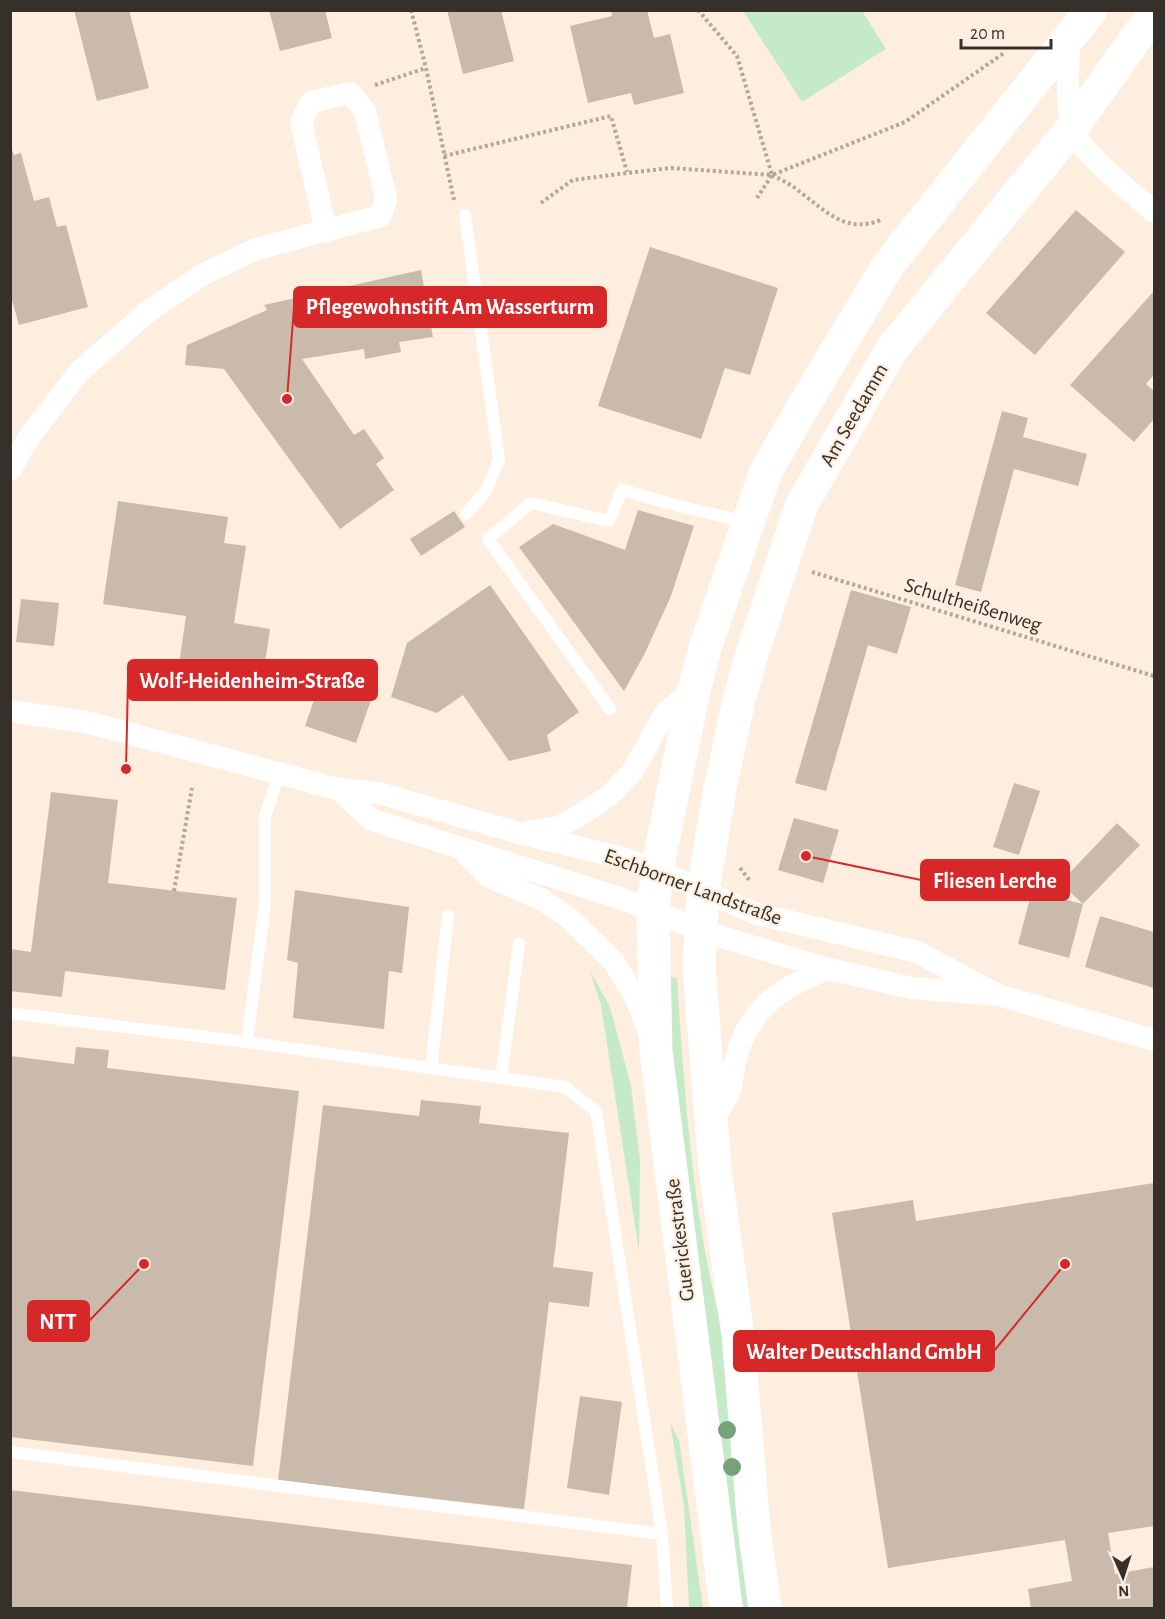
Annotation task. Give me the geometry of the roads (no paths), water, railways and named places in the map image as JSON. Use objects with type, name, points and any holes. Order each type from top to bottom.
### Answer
[{"type":"main road","points":[[657,870],[694,690],[705,648],[766,471],[889,264],[1091,10]]},
{"type":"main road","name":"Am Seedamm","points":[[703,890],[720,789],[739,700],[802,504],[892,349],[1072,128],[1155,13]]},
{"type":"main road","name":"Guerickestraße","points":[[657,870],[653,910],[656,1051],[726,1608]]},
{"type":"main road","name":"Guerickestraße","points":[[703,890],[699,968],[715,1169],[738,1335],[754,1528],[765,1608]]},
{"type":"street","points":[[1069,38],[1068,87],[1072,128],[1084,150],[1155,212]]},
{"type":"street","points":[[10,470],[29,437],[79,372],[146,313],[202,275],[256,249],[326,231],[381,216],[386,199],[364,111],[350,93],[311,102],[301,122],[326,231]]},
{"type":"street","name":"Eschborner Landstraße","points":[[519,833],[556,828],[610,795],[632,772],[666,712],[694,690]]},
{"type":"street","name":"Eschborner Landstraße","points":[[10,711],[86,722],[338,789],[379,793],[519,833],[623,858],[657,870],[754,913],[917,952],[998,995]]},
{"type":"street","name":"Eschborner Landstraße","points":[[338,789],[372,820],[620,898],[700,930],[829,969],[912,988],[998,995],[1155,1040]]},
{"type":"street","name":"Eschborner Landstraße","points":[[461,849],[489,877],[541,899],[568,918],[614,962],[636,999],[656,1051]]},
{"type":"street","points":[[712,1123],[730,1090],[736,1058],[746,1030],[761,1008],[786,989],[809,976],[829,969]]},
{"type":"lane","points":[[465,215],[499,459],[486,491],[466,514]]},
{"type":"lane","points":[[610,709],[488,539],[531,503],[609,521],[622,490],[682,507],[749,522]]},
{"type":"lane","points":[[247,1042],[265,903],[265,817],[279,773]]},
{"type":"lane","points":[[431,1068],[448,916]]},
{"type":"lane","points":[[501,1078],[519,944]]},
{"type":"lane","points":[[10,1012],[247,1042],[565,1087],[596,1111],[662,1534],[667,1608]]},
{"type":"lane","points":[[10,1452],[662,1534]]},
{"type":"place","name":"Pflegewohnstift Am Wasserturm","points":[[287,399]]},
{"type":"place","name":"Wolf-Heidenheim-Straße","points":[[126,769]]},
{"type":"place","name":"Fliesen Lerche","points":[[806,856]]},
{"type":"place","name":"NTT","points":[[144,1264]]},
{"type":"place","name":"Walter Deutschland GmbH","points":[[1065,1264]]}]
